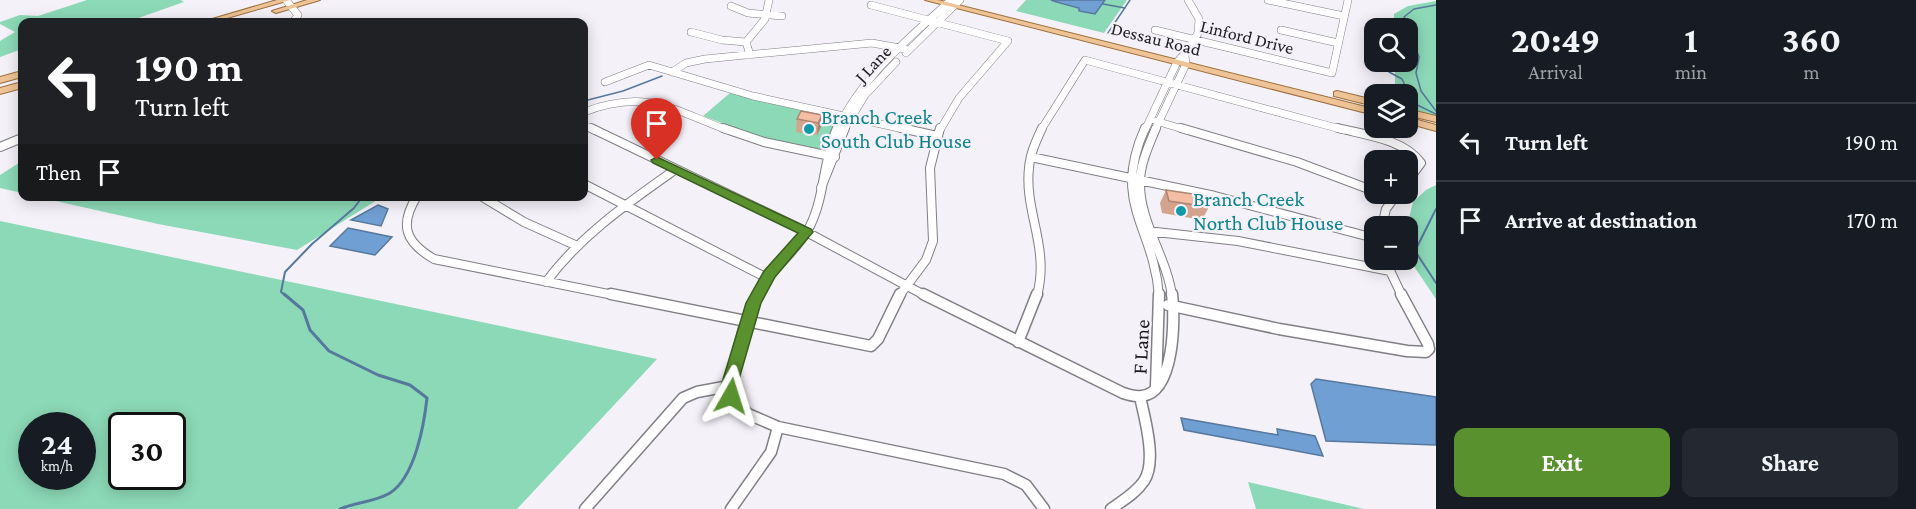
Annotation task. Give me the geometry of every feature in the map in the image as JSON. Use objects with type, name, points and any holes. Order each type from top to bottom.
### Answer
[{"type":"main road","points":[[222,18],[288,2],[316,0]]},
{"type":"main road","name":"Dessau Road","points":[[929,0],[954,2],[1183,60],[1364,109]]},
{"type":"main road","points":[[247,18],[288,2]]},
{"type":"main road","name":"Dessau Road","points":[[1183,60],[1364,101]]},
{"type":"main road","points":[[0,80],[18,75]]},
{"type":"main road","points":[[0,91],[18,86]]},
{"type":"main road","points":[[1418,116],[1432,122]]},
{"type":"street","points":[[746,42],[766,15],[769,0]]},
{"type":"street","points":[[1188,0],[1200,22],[1194,39]]},
{"type":"street","points":[[1268,0],[1344,16]]},
{"type":"street","points":[[1281,30],[1338,43],[1348,0]]},
{"type":"street","points":[[288,2],[298,15],[296,18]]},
{"type":"street","name":"J Lane","points":[[729,386],[746,322],[767,279],[806,232],[816,212],[826,155],[847,117],[905,49],[954,2]]},
{"type":"street","points":[[414,201],[408,213],[406,227],[411,242],[423,253],[445,262],[871,346],[879,340],[893,304],[923,266],[933,240],[928,176],[937,136],[953,106],[1008,40],[871,5]]},
{"type":"street","points":[[730,6],[748,13],[782,16]]},
{"type":"street","name":"Linford Drive","points":[[1155,30],[1332,73],[1338,43]]},
{"type":"street","points":[[691,32],[722,40],[746,42]]},
{"type":"street","name":"F Lane","points":[[1156,386],[1160,303],[1156,271],[1135,179],[1172,83],[1194,39]]},
{"type":"street","points":[[746,42],[750,55]]},
{"type":"street","points":[[672,72],[682,65],[698,60],[872,43],[905,49]]},
{"type":"street","points":[[1018,342],[1037,298],[1041,271],[1040,237],[1029,181],[1031,157],[1046,121],[1085,60],[1397,144],[1408,150]]},
{"type":"street","points":[[605,82],[621,78],[642,65],[649,65],[726,89],[937,136]]},
{"type":"street","points":[[588,109],[610,101],[650,100],[752,139],[835,157]]},
{"type":"street","name":"J Lane","points":[[820,190],[830,172],[847,117]]},
{"type":"street","points":[[1156,121],[1290,160],[1364,187]]},
{"type":"street","points":[[588,127],[806,232],[907,287],[1123,393],[1140,397],[1150,395],[1156,386]]},
{"type":"street","points":[[0,147],[18,140]]},
{"type":"street","points":[[1031,157],[1261,207],[1364,235]]},
{"type":"street","points":[[546,282],[575,245],[676,169]]},
{"type":"street","points":[[588,186],[767,279]]},
{"type":"street","points":[[489,201],[524,222],[575,245]]},
{"type":"street","points":[[1147,231],[1255,244],[1390,271],[1429,349],[1426,352],[1407,351],[1279,329],[1160,303]]},
{"type":"street","name":"F Lane","points":[[1147,231],[1167,271],[1172,306],[1169,367],[1156,386]]},
{"type":"street","points":[[585,509],[683,398],[697,392],[729,386],[731,396],[742,411],[756,420],[778,427],[1004,474],[1026,485],[1044,509]]},
{"type":"street","points":[[1111,509],[1145,480],[1149,465],[1140,397]]},
{"type":"street","points":[[731,509],[771,452],[778,427]]},
{"type":"green space","points":[[87,0],[181,0],[184,2],[138,18],[18,18],[18,50],[0,57],[0,41],[15,32],[0,22],[20,15],[38,16]]},
{"type":"green space","points":[[1026,0],[1127,0],[1104,33],[1016,11]]},
{"type":"green space","points":[[1436,1],[1436,116],[1418,111],[1418,84],[1395,84],[1395,72],[1418,72],[1418,18],[1394,18],[1394,14],[1408,6]]},
{"type":"green space","points":[[730,93],[838,118],[823,150],[765,139],[703,116]]},
{"type":"green space","points":[[18,164],[18,192],[0,188],[0,175]]},
{"type":"green space","points":[[1436,185],[1436,299],[1416,270],[1418,216],[1410,216],[1412,204],[1418,204],[1418,197]]},
{"type":"green space","points":[[56,201],[376,201],[297,250],[158,224]]},
{"type":"green space","points":[[0,221],[657,359],[517,509],[0,509]]},
{"type":"green space","points":[[1248,482],[1364,509],[1256,509]]},
{"type":"water","points":[[1051,0],[1105,0],[1095,14],[1079,11],[1079,8]]},
{"type":"water","points":[[378,205],[388,209],[381,226],[351,220]]},
{"type":"water","points":[[348,228],[392,237],[375,255],[330,246]]},
{"type":"water","points":[[1316,379],[1436,397],[1436,445],[1326,441],[1311,384]]},
{"type":"water","points":[[1181,418],[1278,435],[1277,429],[1315,436],[1323,456],[1184,430]]},
{"type":"building","points":[[801,111],[822,115],[818,123],[797,119]]},
{"type":"building","points":[[1166,190],[1206,196],[1209,207],[1169,201]]},
{"type":"waterway","points":[[1125,8],[1130,0]]},
{"type":"waterway","points":[[1103,4],[1125,8]]},
{"type":"waterway","points":[[1436,5],[1414,9],[1404,17],[1419,57],[1416,73],[1421,91],[1436,111]]},
{"type":"waterway","points":[[1108,33],[1125,8]]},
{"type":"waterway","points":[[1389,72],[1402,79],[1413,103],[1436,114]]},
{"type":"waterway","points":[[588,100],[623,91],[662,76]]},
{"type":"waterway","points":[[286,296],[281,292],[285,272],[359,201]]},
{"type":"waterway","points":[[1436,209],[1415,251],[1436,283]]},
{"type":"waterway","points":[[284,294],[303,310],[310,330],[329,351],[378,375],[410,385],[427,398],[417,450],[399,485],[384,496],[340,509]]},
{"type":"place","name":"Branch Creek South Club House","points":[[809,129]]},
{"type":"place","name":"Branch Creek North Club House","points":[[1181,211]]},
{"type":"route","points":[[657,160],[806,232],[769,274],[754,303],[746,322],[729,386],[731,396]]}]
